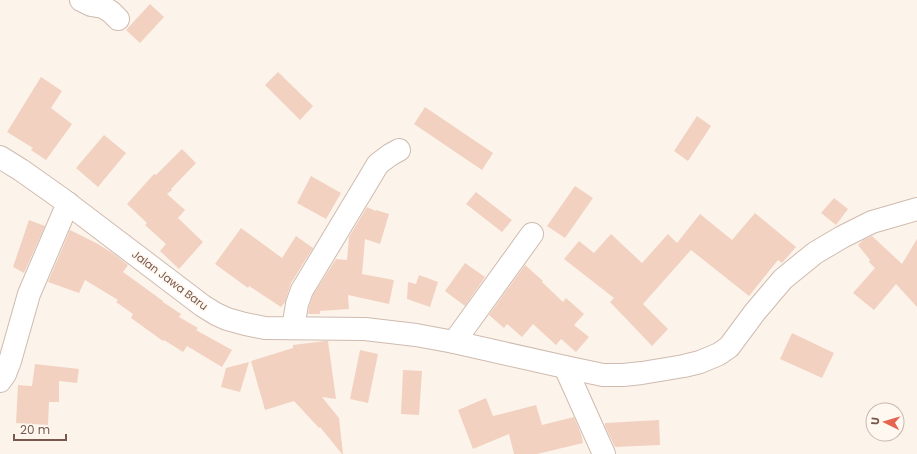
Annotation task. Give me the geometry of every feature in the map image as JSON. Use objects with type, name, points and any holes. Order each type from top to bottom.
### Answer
[{"type":"street","points":[[81,0],[91,5],[103,7],[118,19]]},
{"type":"street","points":[[293,328],[297,304],[302,290],[378,164],[399,150]]},
{"type":"street","name":"Jalan Jawa Baru","points":[[0,157],[21,170],[68,204],[203,306],[227,319],[265,328],[365,329],[416,335],[603,375],[642,373],[684,366],[700,362],[719,354],[729,347],[755,312],[783,279],[815,253],[872,222],[917,209]]},
{"type":"street","points":[[0,381],[10,361],[28,294],[68,204]]},
{"type":"street","points":[[454,342],[532,234]]},
{"type":"street","points":[[565,367],[604,454]]},
{"type":"building","points":[[150,4],[164,17],[140,43],[126,30]]},
{"type":"building","points":[[278,72],[313,106],[300,120],[265,85]]},
{"type":"building","points":[[41,77],[62,91],[51,108],[72,124],[46,160],[31,150],[33,148],[7,132]]},
{"type":"building","points":[[425,107],[493,153],[482,170],[414,124]]},
{"type":"building","points":[[697,116],[711,126],[688,161],[674,151]]},
{"type":"building","points":[[104,135],[126,153],[98,187],[76,168]]},
{"type":"building","points":[[182,149],[196,163],[167,194],[185,210],[178,218],[203,242],[179,269],[160,251],[166,244],[145,225],[147,223],[127,204],[154,174],[156,175]]},
{"type":"building","points":[[311,176],[341,193],[326,219],[297,203]]},
{"type":"building","points":[[575,186],[593,198],[565,238],[547,226]]},
{"type":"building","points":[[476,192],[512,220],[502,232],[466,204]]},
{"type":"building","points":[[834,198],[848,209],[836,225],[821,213]]},
{"type":"building","points":[[367,207],[389,214],[380,244],[365,239],[362,274],[394,280],[389,304],[348,295],[349,309],[320,311],[320,314],[308,314],[313,295],[336,259],[347,260],[349,237]]},
{"type":"building","points":[[755,213],[796,247],[782,263],[778,260],[749,296],[691,250],[643,304],[668,329],[652,346],[610,302],[614,298],[564,259],[579,241],[594,253],[611,234],[642,263],[668,234],[677,243],[700,214],[732,240]]},
{"type":"building","points":[[29,220],[45,226],[24,273],[13,267]]},
{"type":"building","points":[[241,228],[282,258],[296,236],[313,248],[291,283],[285,302],[281,307],[249,286],[248,288],[215,264]]},
{"type":"building","points":[[70,230],[114,254],[128,265],[123,272],[181,314],[179,317],[198,328],[196,330],[232,350],[222,367],[187,346],[183,352],[164,340],[163,341],[131,318],[133,314],[116,302],[118,300],[85,280],[79,293],[48,282]]},
{"type":"building","points":[[872,236],[902,264],[917,239],[917,307],[896,284],[874,310],[853,293],[875,268],[869,262],[870,260],[858,245],[863,240]]},
{"type":"building","points":[[465,263],[485,277],[465,306],[445,291]]},
{"type":"building","points":[[525,265],[563,302],[566,298],[584,314],[574,325],[589,337],[576,352],[561,339],[556,345],[533,324],[522,337],[507,324],[504,328],[489,315]]},
{"type":"building","points":[[419,275],[438,282],[430,307],[407,299],[408,282],[416,284]]},
{"type":"building","points":[[792,333],[834,353],[822,378],[780,359]]},
{"type":"building","points":[[328,341],[336,399],[322,397],[339,418],[343,454],[320,427],[319,428],[294,401],[265,410],[251,361],[293,348],[293,345]]},
{"type":"building","points":[[360,350],[378,354],[368,403],[350,399]]},
{"type":"building","points":[[249,362],[240,392],[221,387],[226,368]]},
{"type":"building","points":[[35,364],[79,369],[77,383],[59,381],[59,402],[49,402],[48,425],[16,423],[18,385],[32,386]]},
{"type":"building","points":[[403,370],[422,371],[419,415],[401,414]]},
{"type":"building","points":[[486,398],[493,416],[536,405],[542,425],[574,417],[583,443],[537,454],[514,454],[509,434],[473,449],[458,410]]},
{"type":"building","points":[[659,420],[660,445],[615,447],[605,426],[605,423]]}]
